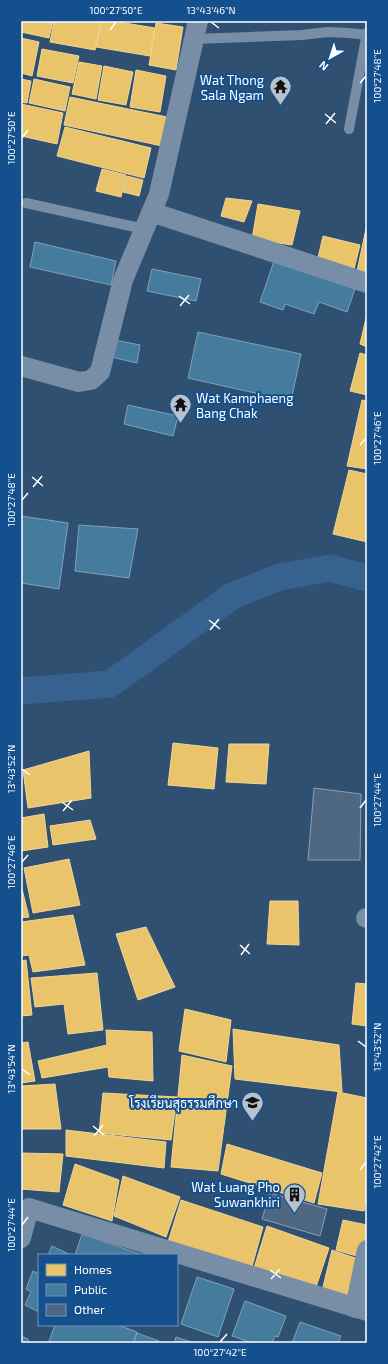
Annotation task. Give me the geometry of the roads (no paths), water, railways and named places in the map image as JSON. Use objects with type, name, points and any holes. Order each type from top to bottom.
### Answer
[{"type":"street","points":[[21,366],[79,382],[91,380],[100,372],[123,280],[159,194],[196,30]]},
{"type":"street","points":[[148,220],[367,283]]},
{"type":"street","points":[[21,1238],[28,1208],[361,1310],[367,1250]]},
{"type":"lane","points":[[196,30],[302,35],[327,32],[367,34],[365,53],[349,129]]},
{"type":"lane","points":[[26,203],[148,220]]},
{"type":"waterway","points":[[21,691],[110,684],[232,596],[280,577],[330,568],[367,578]]},
{"type":"place","name":"Wat Thong Sala Ngam","points":[[280,106]]},
{"type":"place","name":"Wat Kamphaeng Bang Chak","points":[[180,424]]},
{"type":"place","name":"โรงเรียนสุธรรมศึกษา","points":[[253,1122]]},
{"type":"place","name":"Wat Luang Pho Suwankhiri","points":[[295,1214]]}]
